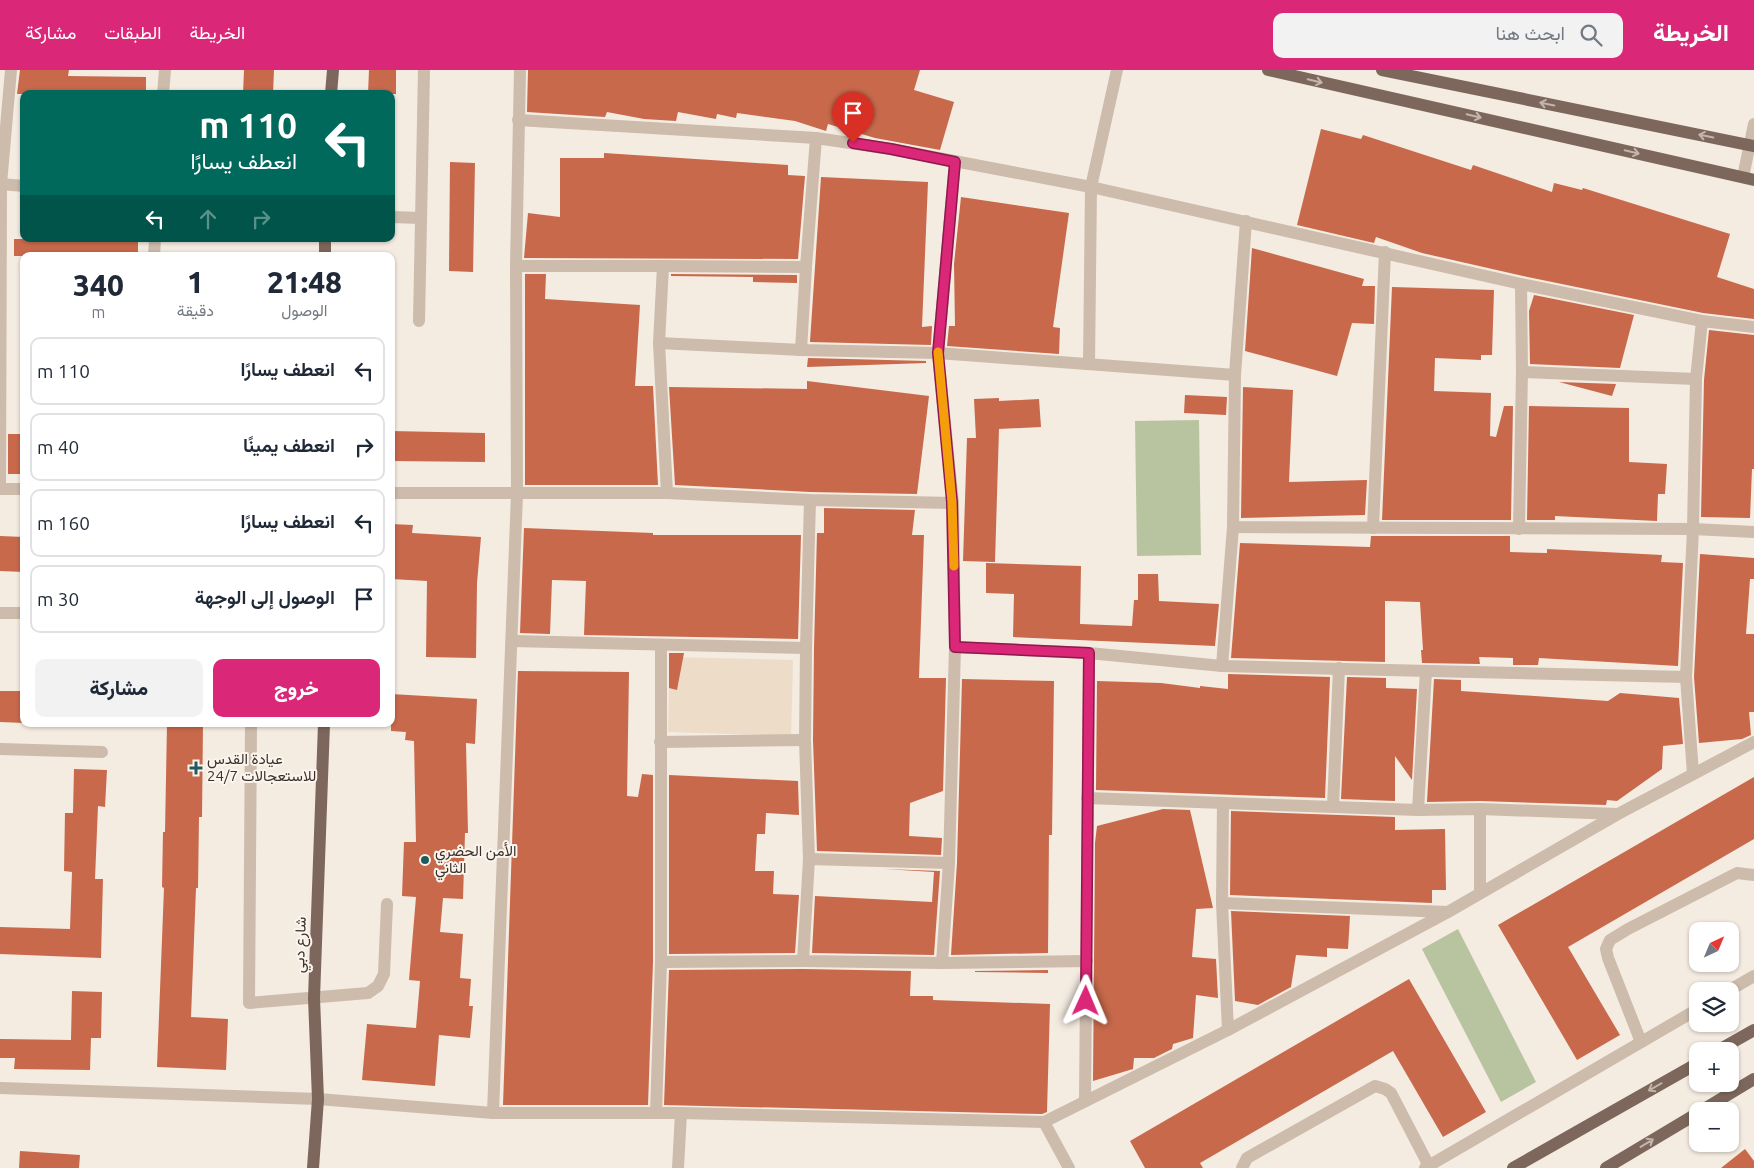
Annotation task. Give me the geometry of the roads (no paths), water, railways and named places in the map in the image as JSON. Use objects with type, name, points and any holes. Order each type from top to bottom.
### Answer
[{"type":"main road","points":[[330,90],[333,70]]},
{"type":"main road","points":[[1268,70],[1296,73],[1749,178]]},
{"type":"main road","points":[[1382,70],[1752,146]]},
{"type":"main road","name":"شارع دبي","points":[[313,1168],[318,1099],[314,998],[324,727]]},
{"type":"main road","points":[[1733,1042],[1754,1030]]},
{"type":"main road","points":[[1513,1168],[1689,1068]]},
{"type":"main road","points":[[1716,1102],[1754,1079]]},
{"type":"main road","points":[[1606,1168],[1689,1118]]},
{"type":"street","points":[[11,70],[1,184],[0,489],[20,489]]},
{"type":"street","points":[[163,90],[165,70]]},
{"type":"street","points":[[420,321],[424,70]]},
{"type":"street","points":[[493,1113],[517,494],[516,266],[520,70]]},
{"type":"street","points":[[1089,364],[1091,187],[1117,70]]},
{"type":"street","points":[[518,120],[816,138],[891,149],[1091,187],[1521,284],[1702,321],[1754,327]]},
{"type":"street","points":[[1749,178],[1754,124]]},
{"type":"street","points":[[801,350],[816,138]]},
{"type":"street","points":[[942,963],[949,863],[955,647],[952,502],[938,353],[955,162]]},
{"type":"street","points":[[1,184],[20,186]]},
{"type":"street","points":[[395,217],[421,218]]},
{"type":"street","points":[[1222,666],[1233,527],[1235,375],[1246,221]]},
{"type":"street","points":[[1373,528],[1385,252]]},
{"type":"street","points":[[516,266],[806,267]]},
{"type":"street","points":[[663,266],[659,343],[667,493]]},
{"type":"street","points":[[1519,528],[1522,372],[1521,284]]},
{"type":"street","points":[[1693,774],[1686,677],[1693,530],[1696,378],[1702,321]]},
{"type":"street","points":[[659,343],[801,350],[938,353],[1235,375]]},
{"type":"street","points":[[1522,372],[1696,378]]},
{"type":"street","points":[[395,493],[667,493],[810,500],[952,502]]},
{"type":"street","points":[[803,961],[809,859],[805,740],[810,500]]},
{"type":"street","points":[[1233,527],[1519,528],[1754,532]]},
{"type":"street","points":[[0,613],[20,613]]},
{"type":"street","points":[[512,641],[806,648]]},
{"type":"street","points":[[656,1113],[661,962],[661,646]]},
{"type":"street","points":[[955,647],[1089,653],[1222,666],[1686,677]]},
{"type":"street","points":[[1084,1101],[1089,653]]},
{"type":"street","points":[[1333,806],[1339,668]]},
{"type":"street","points":[[1418,810],[1426,671]]},
{"type":"street","points":[[251,727],[249,1003],[368,993],[378,986],[384,974],[387,904]]},
{"type":"street","points":[[660,742],[805,740]]},
{"type":"street","points":[[0,1088],[318,1099],[493,1113],[681,1113],[1044,1122],[1228,1030],[1448,912],[1618,814],[1754,742]]},
{"type":"street","points":[[0,749],[102,752]]},
{"type":"street","points":[[1087,798],[1418,810],[1618,814]]},
{"type":"street","points":[[1223,804],[1222,903],[1228,1030]]},
{"type":"street","points":[[1480,810],[1480,893]]},
{"type":"street","points":[[809,859],[949,863]]},
{"type":"street","points":[[1641,1042],[1608,958],[1606,949],[1610,940],[1737,873],[1754,875]]},
{"type":"street","points":[[1222,903],[1448,912]]},
{"type":"street","points":[[661,962],[803,961],[942,963],[1087,961]]},
{"type":"street","points":[[1739,985],[1754,976]]},
{"type":"street","points":[[1242,1168],[1248,1158],[1375,1086],[1391,1093],[1427,1167],[1689,1014]]},
{"type":"street","points":[[678,1168],[681,1113]]},
{"type":"street","points":[[1044,1122],[1069,1168]]},
{"type":"place","name":"عيادة القدس للاستعجالات 24/7","points":[[196,768]]},
{"type":"place","name":"الأمن الحضري الثاني","points":[[425,860]]}]
